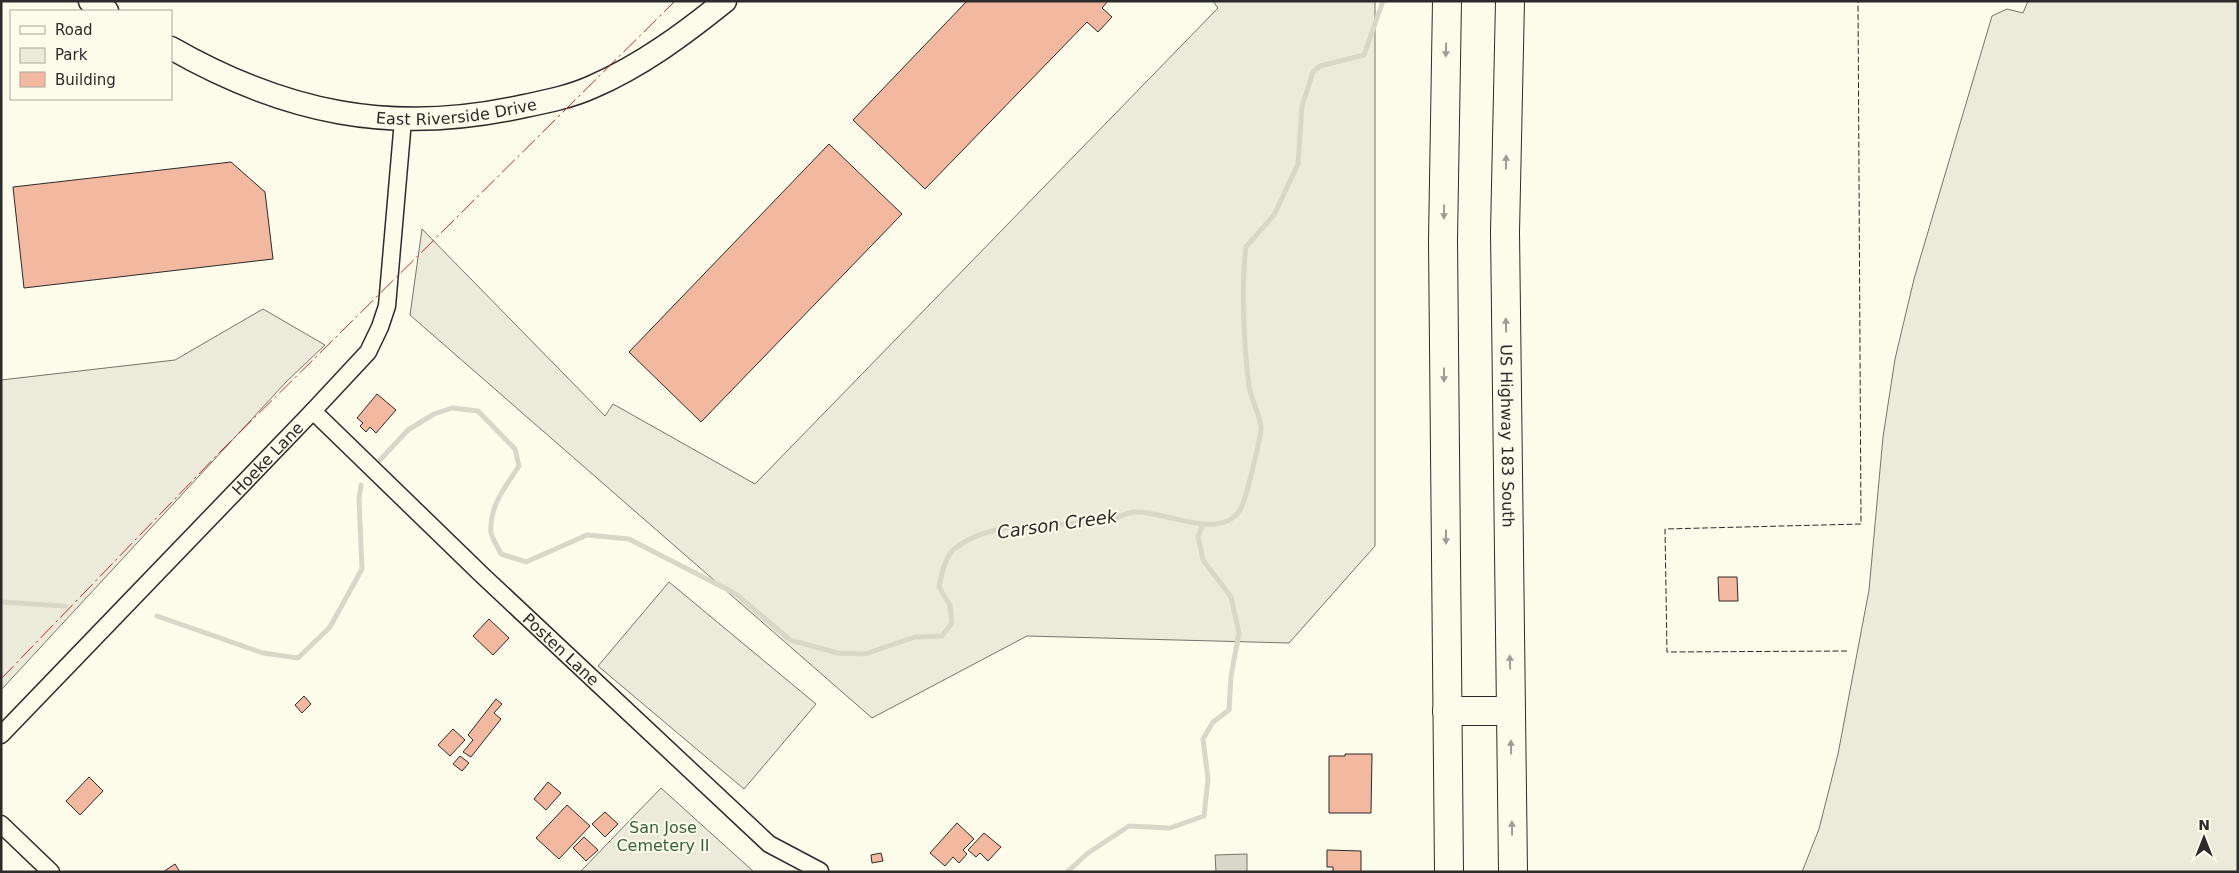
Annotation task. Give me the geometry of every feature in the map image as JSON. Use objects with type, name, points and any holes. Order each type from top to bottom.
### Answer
[{"type":"highway","points":[[1447,1],[1443,240],[1449,872]]},
{"type":"highway","name":"US Highway 183 South","points":[[1510,1],[1505,232],[1512,872]]},
{"type":"highway","points":[[1447,711],[1511,711]]},
{"type":"main road","points":[[90,1],[105,10]]},
{"type":"main road","name":"East Riverside Drive","points":[[172,48],[252,88],[291,102],[340,113],[403,120],[465,117],[547,101],[591,88],[644,61],[725,1]]},
{"type":"street","name":"Hoeke Lane","points":[[1,735],[314,412],[368,352],[380,327],[387,306],[403,120]]},
{"type":"street","name":"Posten Lane","points":[[314,412],[482,575],[769,844],[820,871]]},
{"type":"street","points":[[1,824],[51,872]]},
{"type":"green space","points":[[1213,1],[1375,1],[1375,546],[1289,643],[1027,636],[872,718],[410,315],[422,229],[605,416],[613,404],[755,484],[1218,8]]},
{"type":"green space","points":[[2028,1],[2238,1],[2238,872],[1802,872],[1819,829],[1838,754],[1869,590],[1883,437],[1895,359],[1914,279],[1992,16],[2007,9],[2023,13]]},
{"type":"green space","points":[[263,309],[325,345],[287,381],[1,690],[1,380],[175,360]]},
{"type":"green space","points":[[669,582],[816,704],[744,789],[598,666]]},
{"type":"green space","name":"San Jose Cemetery II","points":[[661,788],[754,872],[580,872]]},
{"type":"shaded area","points":[[1247,854],[1247,872],[1216,872],[1215,855]]},
{"type":"building","points":[[967,1],[1108,1],[1102,8],[1112,17],[1098,32],[1087,22],[925,189],[853,120]]},
{"type":"building","points":[[829,144],[902,214],[701,422],[629,352]]},
{"type":"building","points":[[231,162],[265,192],[273,259],[24,288],[13,187]]},
{"type":"building","points":[[377,394],[396,410],[376,433],[370,427],[366,432],[360,426],[363,423],[357,418]]},
{"type":"building","points":[[1718,577],[1737,577],[1738,601],[1719,601]]},
{"type":"building","points":[[489,619],[509,638],[493,655],[473,636]]},
{"type":"building","points":[[304,696],[311,704],[302,713],[295,705]]},
{"type":"building","points":[[496,699],[502,704],[494,713],[501,719],[471,757],[463,752],[473,740],[468,735]]},
{"type":"building","points":[[453,729],[465,740],[450,756],[438,745]]},
{"type":"building","points":[[1345,754],[1372,754],[1371,813],[1329,813],[1329,756],[1345,756]]},
{"type":"building","points":[[460,756],[469,763],[462,771],[453,764]]},
{"type":"building","points":[[89,777],[103,791],[80,815],[66,801]]},
{"type":"building","points":[[548,782],[561,793],[546,810],[534,799]]},
{"type":"building","points":[[567,805],[590,826],[559,859],[536,838]]},
{"type":"building","points":[[605,812],[618,824],[605,837],[592,824]]},
{"type":"building","points":[[957,823],[974,839],[963,850],[967,854],[959,863],[953,857],[945,866],[930,853]]},
{"type":"building","points":[[984,833],[1001,847],[988,861],[980,853],[976,857],[968,850]]},
{"type":"building","points":[[584,837],[598,850],[586,861],[573,848]]},
{"type":"building","points":[[1327,850],[1361,851],[1361,872],[1333,872],[1333,867],[1327,867]]},
{"type":"building","points":[[881,853],[883,861],[872,863],[871,855]]},
{"type":"building","points":[[175,864],[180,872],[163,872]]},
{"type":"waterway","name":"Carson Creek","points":[[380,460],[408,430],[434,414],[452,408],[478,411],[515,449],[519,466],[499,497],[491,523],[491,532],[501,554],[526,562],[587,535],[629,539],[736,594],[790,640],[838,653],[865,654],[915,637],[942,636],[952,623],[950,605],[939,587],[946,561],[954,549],[970,539],[989,532],[1008,528],[1108,520],[1133,512],[1205,524],[1219,524],[1231,519],[1240,510],[1246,495],[1261,432],[1259,416],[1250,391],[1247,371],[1243,297],[1246,247],[1274,215],[1298,164],[1302,106],[1313,72],[1320,66],[1364,55],[1383,1]]},
{"type":"waterway","name":"Carson Creek","points":[[157,616],[263,653],[298,658],[330,627],[362,569],[359,499],[361,485]]},
{"type":"waterway","points":[[1067,872],[1088,853],[1129,826],[1170,828],[1204,816],[1208,779],[1203,739],[1213,722],[1229,710],[1231,676],[1239,633],[1231,597],[1203,560],[1198,537],[1203,524]]},
{"type":"waterway","name":"Carson Creek","points":[[1,602],[65,606]]},
{"type":"fence","points":[[1847,651],[1667,652],[1665,529],[1861,524],[1858,1]]},
{"type":"power","points":[[1,679],[223,449],[675,1]]}]
